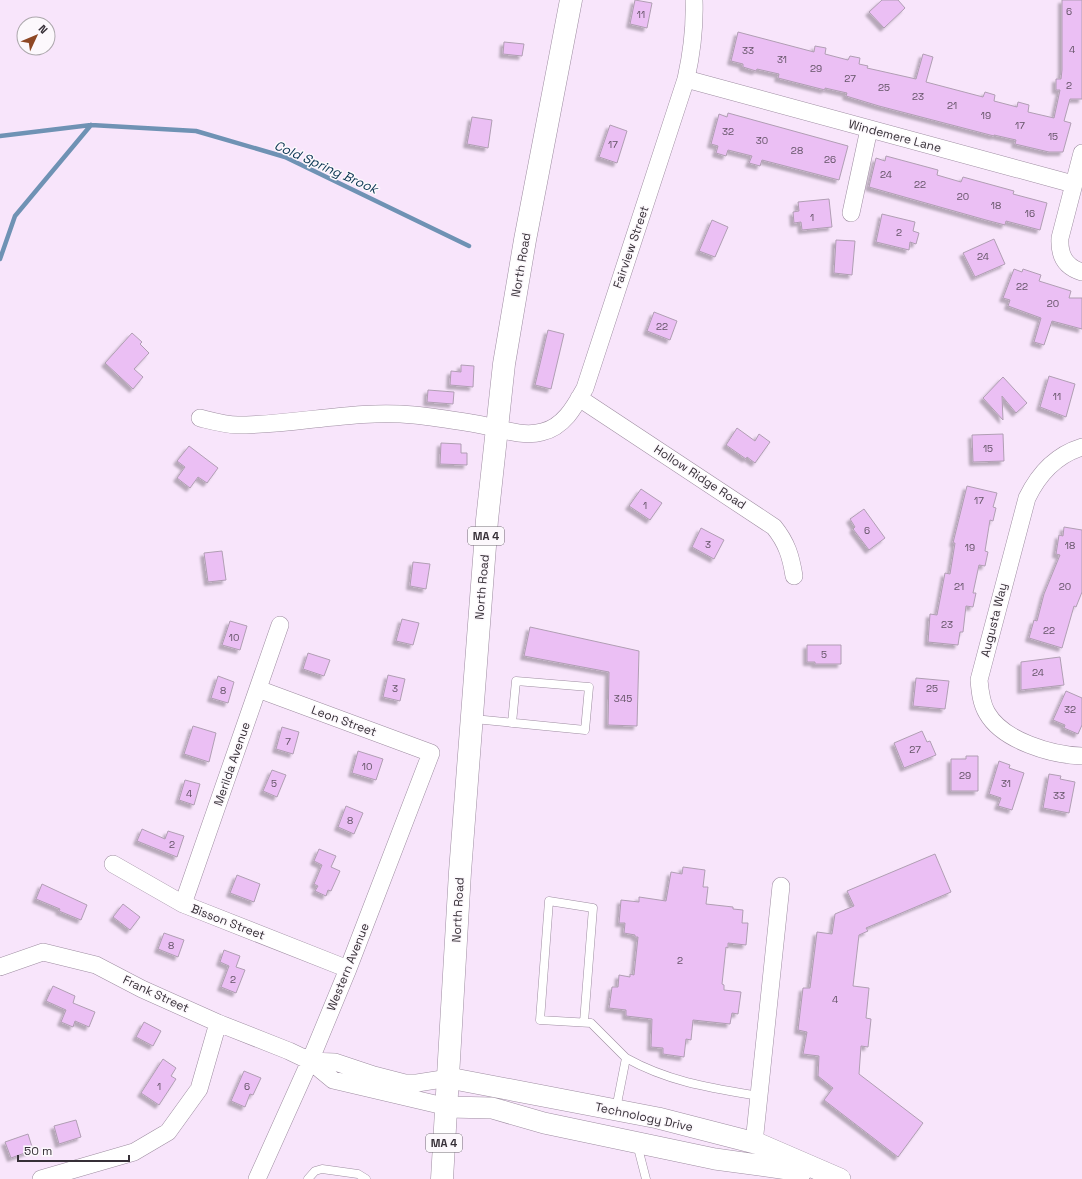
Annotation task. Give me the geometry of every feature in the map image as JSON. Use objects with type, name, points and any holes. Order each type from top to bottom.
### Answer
[{"type":"main road","name":"North Road","points":[[442,1179],[448,1107],[460,872],[471,718],[487,520],[504,364],[524,248],[571,0]]},
{"type":"street","name":"Fairview Street","points":[[200,418],[237,425],[277,424],[356,416],[413,415],[471,423],[529,434],[543,432],[553,428],[564,420],[585,388],[686,79],[692,52],[695,27],[694,0]]},
{"type":"street","name":"Windemere Lane","points":[[686,79],[1073,184]]},
{"type":"street","points":[[851,213],[869,129]]},
{"type":"street","points":[[1082,153],[1073,184],[1059,248],[1066,264],[1073,269],[1082,272]]},
{"type":"street","name":"Hollow Ridge Road","points":[[579,398],[774,527],[783,538],[788,549],[794,576]]},
{"type":"street","name":"Augusta Way","points":[[1082,447],[1057,459],[1034,483],[1027,498],[979,680],[980,697],[987,714],[999,726],[1022,742],[1044,751],[1082,756]]},
{"type":"street","name":"Merilda Avenue","points":[[183,904],[280,624]]},
{"type":"street","name":"Leon Street","points":[[258,689],[431,753]]},
{"type":"street","name":"Western Avenue","points":[[257,1179],[310,1061],[348,969],[431,753]]},
{"type":"street","name":"Bisson Street","points":[[113,864],[183,904],[348,969]]},
{"type":"street","points":[[754,1143],[781,886]]},
{"type":"street","name":"Frank Street","points":[[0,967],[43,952],[96,965],[142,989],[218,1023],[289,1051],[310,1061],[333,1080],[448,1107]]},
{"type":"street","points":[[41,1179],[134,1152],[168,1132],[199,1089],[218,1023]]},
{"type":"street","name":"Frank Street","points":[[310,1061],[335,1062],[374,1075],[405,1083],[417,1084],[449,1078]]},
{"type":"street","name":"Technology Drive","points":[[449,1078],[658,1118],[754,1143],[837,1178]]},
{"type":"street","name":"Technology Drive","points":[[448,1107],[492,1108],[544,1123],[714,1159],[837,1178]]},
{"type":"lane","points":[[471,718],[512,723],[585,730],[589,687],[516,681],[512,723]]},
{"type":"lane","points":[[584,1022],[593,908],[549,901],[540,1020],[591,1023],[626,1058],[649,1071],[690,1084],[759,1096]]},
{"type":"lane","points":[[616,1110],[626,1058]]},
{"type":"lane","points":[[636,1142],[646,1179]]},
{"type":"lane","points":[[308,1179],[315,1171],[322,1169],[358,1174],[366,1179]]},
{"type":"building","points":[[635,0],[652,3],[647,28],[630,24]]},
{"type":"building","points":[[882,0],[898,0],[905,8],[884,28],[869,12]]},
{"type":"building","points":[[1062,0],[1082,0],[1082,99],[1070,99],[1064,121],[1071,123],[1063,152],[1049,152],[1015,144],[1016,140],[994,136],[879,106],[846,96],[847,93],[825,88],[825,90],[778,78],[779,74],[757,69],[756,71],[743,67],[743,64],[731,61],[738,32],[814,52],[815,46],[826,48],[825,54],[848,60],[850,56],[860,58],[859,64],[868,66],[867,68],[916,79],[923,54],[933,57],[926,82],[983,97],[985,92],[995,95],[994,101],[1017,107],[1018,102],[1029,105],[1028,112],[1054,118],[1060,90],[1056,90],[1056,79],[1061,79],[1062,70]]},
{"type":"building","points":[[504,42],[524,44],[522,56],[503,54]]},
{"type":"building","points":[[728,113],[848,146],[839,180],[762,160],[760,166],[749,163],[752,156],[728,150],[726,156],[716,153],[718,146],[711,144],[719,114],[727,117]]},
{"type":"building","points":[[472,117],[492,120],[488,148],[467,144]]},
{"type":"building","points":[[610,125],[627,131],[617,163],[599,157]]},
{"type":"building","points":[[886,156],[938,170],[937,175],[961,182],[963,177],[1014,191],[1013,194],[1047,203],[1040,230],[1006,221],[1005,225],[869,187],[876,158],[885,161]]},
{"type":"building","points":[[829,199],[832,227],[802,230],[801,222],[794,223],[793,212],[799,211],[798,202]]},
{"type":"building","points":[[882,214],[915,222],[913,231],[919,233],[916,244],[910,242],[909,250],[876,242]]},
{"type":"building","points":[[712,220],[728,227],[715,257],[699,251]]},
{"type":"building","points":[[994,239],[1005,264],[975,277],[963,253]]},
{"type":"building","points":[[836,240],[855,241],[852,275],[834,273]]},
{"type":"building","points":[[1014,269],[1022,272],[1023,269],[1041,275],[1039,281],[1071,291],[1069,298],[1082,298],[1082,329],[1052,321],[1044,345],[1034,342],[1041,318],[1008,306],[1010,300],[1003,298]]},
{"type":"building","points":[[654,312],[677,321],[670,340],[647,331]]},
{"type":"building","points":[[548,330],[564,334],[551,389],[535,385]]},
{"type":"building","points":[[132,333],[142,342],[140,344],[149,353],[134,369],[143,377],[133,389],[105,363]]},
{"type":"building","points":[[461,365],[474,366],[473,387],[450,385],[451,371],[461,372]]},
{"type":"building","points":[[1049,376],[1075,384],[1066,417],[1040,407]]},
{"type":"building","points":[[1003,377],[1027,403],[1016,413],[1002,396],[1003,420],[983,398]]},
{"type":"building","points":[[428,390],[454,392],[453,404],[427,402]]},
{"type":"building","points":[[737,428],[755,441],[759,434],[770,442],[755,463],[747,457],[746,459],[726,445]]},
{"type":"building","points":[[1003,434],[1004,461],[973,462],[972,435]]},
{"type":"building","points":[[441,443],[461,444],[461,453],[467,453],[467,465],[440,464]]},
{"type":"building","points":[[189,446],[218,468],[207,483],[198,477],[190,488],[177,478],[185,467],[177,461]]},
{"type":"building","points":[[967,486],[997,493],[993,507],[996,508],[993,521],[990,520],[985,551],[988,552],[985,566],[979,565],[973,593],[976,593],[973,607],[966,606],[963,632],[960,632],[958,645],[928,642],[930,614],[937,615],[945,573],[950,574],[955,543],[953,543]]},
{"type":"building","points":[[641,489],[662,503],[650,520],[629,506]]},
{"type":"building","points":[[864,509],[885,538],[869,550],[853,529],[855,527],[850,519]]},
{"type":"building","points":[[1064,527],[1082,530],[1082,592],[1076,607],[1074,606],[1062,648],[1029,638],[1034,620],[1037,621],[1044,594],[1060,555],[1056,554],[1059,535],[1063,536]]},
{"type":"building","points":[[701,528],[724,540],[714,559],[692,547]]},
{"type":"building","points":[[222,551],[226,580],[208,582],[204,553]]},
{"type":"building","points":[[413,562],[430,564],[426,589],[410,586]]},
{"type":"building","points":[[402,619],[419,623],[413,645],[396,641]]},
{"type":"building","points":[[230,621],[247,626],[240,650],[222,645]]},
{"type":"building","points":[[530,627],[639,651],[637,726],[608,725],[609,672],[524,656]]},
{"type":"building","points":[[807,645],[841,645],[841,664],[815,664],[815,662],[807,662]]},
{"type":"building","points":[[308,653],[330,660],[324,676],[303,669]]},
{"type":"building","points":[[1060,657],[1064,685],[1021,690],[1021,662]]},
{"type":"building","points":[[388,675],[405,679],[400,701],[383,697]]},
{"type":"building","points":[[218,676],[234,682],[228,703],[211,698]]},
{"type":"building","points":[[916,678],[949,681],[945,709],[913,706]]},
{"type":"building","points":[[1066,691],[1082,698],[1082,725],[1078,734],[1064,728],[1065,725],[1053,720]]},
{"type":"building","points":[[193,726],[216,733],[209,762],[184,754]]},
{"type":"building","points":[[282,727],[299,732],[293,754],[276,749]]},
{"type":"building","points":[[922,731],[927,742],[930,741],[936,755],[904,768],[894,743]]},
{"type":"building","points":[[358,751],[383,759],[376,780],[352,773]]},
{"type":"building","points":[[966,756],[978,756],[978,791],[951,791],[951,759],[966,759]]},
{"type":"building","points":[[999,761],[1010,765],[1009,768],[1024,773],[1012,810],[998,806],[1001,798],[989,794]]},
{"type":"building","points":[[272,770],[286,775],[277,797],[263,791]]},
{"type":"building","points":[[1049,774],[1061,776],[1060,779],[1075,782],[1069,813],[1043,808]]},
{"type":"building","points":[[185,780],[200,784],[194,805],[179,800]]},
{"type":"building","points":[[346,806],[363,813],[354,834],[338,827]]},
{"type":"building","points":[[142,829],[165,839],[168,831],[184,836],[177,857],[137,841]]},
{"type":"building","points":[[319,849],[336,856],[331,867],[340,871],[331,891],[328,890],[326,896],[315,891],[318,886],[314,884],[322,865],[314,861]]},
{"type":"building","points":[[935,854],[951,892],[866,928],[868,931],[859,935],[853,986],[869,988],[866,1018],[871,1019],[868,1047],[861,1046],[859,1074],[923,1123],[898,1157],[824,1100],[833,1088],[818,1076],[819,1056],[803,1054],[807,1032],[798,1030],[803,988],[810,988],[817,932],[832,934],[835,914],[854,906],[847,891]]},
{"type":"building","points":[[683,867],[705,870],[703,887],[708,887],[706,904],[733,907],[733,909],[743,910],[742,923],[748,923],[746,945],[728,943],[728,948],[726,947],[722,984],[724,985],[724,990],[741,992],[738,1014],[732,1013],[730,1024],[693,1020],[691,1040],[686,1039],[684,1057],[663,1054],[663,1048],[651,1047],[652,1019],[626,1016],[626,1010],[609,1008],[612,987],[618,987],[619,975],[630,977],[630,974],[634,975],[638,937],[624,933],[625,923],[619,923],[621,900],[639,902],[639,897],[666,901],[671,872],[682,874]]},
{"type":"building","points":[[237,875],[260,884],[254,902],[230,893]]},
{"type":"building","points":[[42,884],[87,905],[81,920],[36,899]]},
{"type":"building","points":[[123,904],[140,917],[130,930],[113,917]]},
{"type":"building","points":[[164,933],[184,940],[178,957],[158,949]]},
{"type":"building","points":[[224,950],[240,956],[236,967],[245,970],[236,993],[221,987],[229,966],[220,962]]},
{"type":"building","points":[[53,986],[75,996],[73,1003],[95,1012],[89,1027],[75,1021],[73,1027],[61,1022],[66,1010],[46,1001]]},
{"type":"building","points":[[144,1022],[161,1031],[153,1046],[136,1037]]},
{"type":"building","points":[[163,1059],[176,1068],[171,1076],[176,1079],[159,1105],[141,1093]]},
{"type":"building","points":[[244,1071],[261,1078],[253,1095],[250,1094],[245,1107],[231,1101]]},
{"type":"building","points":[[76,1120],[81,1137],[59,1144],[54,1126]]},
{"type":"building","points":[[28,1134],[33,1150],[11,1158],[5,1142]]},
{"type":"waterway","name":"Cold Spring Brook","points":[[0,136],[91,125],[196,131],[285,157],[469,246]]},
{"type":"waterway","points":[[0,259],[15,216],[91,125]]}]
